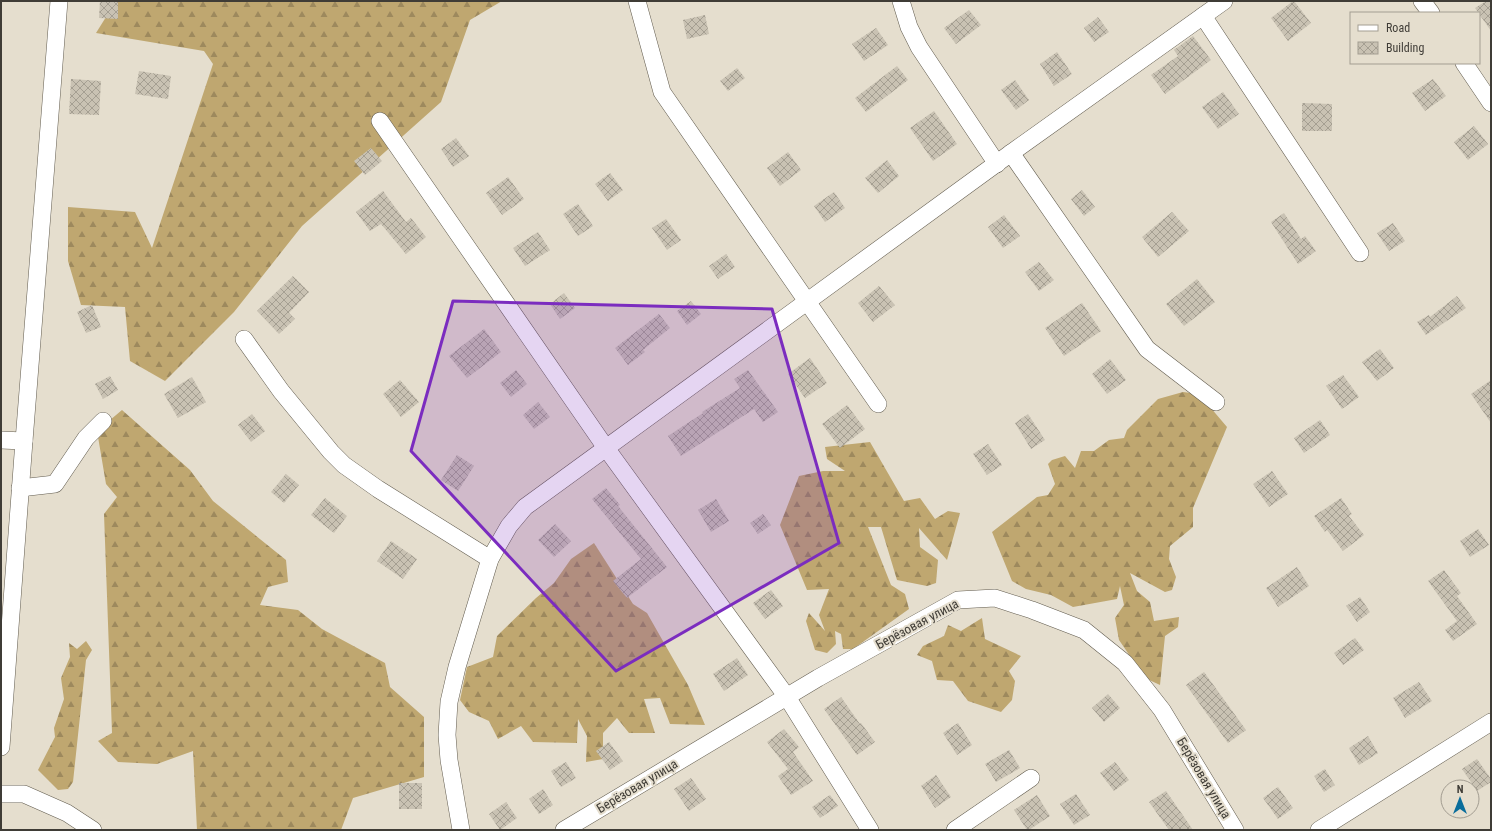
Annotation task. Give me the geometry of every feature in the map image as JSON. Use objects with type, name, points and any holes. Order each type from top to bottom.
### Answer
[{"type":"street","points":[[1,746],[59,1]]},
{"type":"street","points":[[637,1],[662,92],[878,404]]},
{"type":"street","points":[[901,1],[909,27],[919,48],[997,164]]},
{"type":"street","points":[[460,830],[449,760],[447,735],[449,702],[457,667],[490,559],[509,526],[525,507],[1011,153],[1224,1]]},
{"type":"street","points":[[1422,1],[1430,12]]},
{"type":"street","points":[[1203,16],[1360,253]]},
{"type":"street","points":[[1465,64],[1491,103]]},
{"type":"street","points":[[380,121],[606,448],[787,697],[870,830]]},
{"type":"street","points":[[1011,153],[1147,349],[1216,402]]},
{"type":"street","points":[[244,339],[281,391],[331,452],[344,465],[378,489],[490,559]]},
{"type":"street","points":[[20,488],[55,484],[86,438],[103,421]]},
{"type":"street","points":[[1,440],[24,441]]},
{"type":"street","name":"Берёзовая улица","points":[[564,830],[787,697],[958,600],[995,598],[1032,610],[1084,630],[1125,664],[1162,710],[1236,830]]},
{"type":"street","points":[[1319,830],[1491,722]]},
{"type":"street","points":[[955,830],[1031,778]]},
{"type":"street","points":[[1,794],[24,794],[67,813],[93,830]]},
{"type":"highlighted area","points":[[453,301],[772,309],[839,543],[616,671],[411,451]]},
{"type":"green space","points":[[116,1],[502,1],[470,20],[441,102],[302,226],[234,312],[165,381],[130,361],[125,307],[81,305],[68,261],[68,207],[135,212],[152,248],[213,64],[204,51],[96,33]]},
{"type":"green space","points":[[1183,392],[1199,394],[1227,427],[1193,508],[1193,527],[1170,546],[1169,559],[1176,577],[1172,590],[1165,592],[1130,573],[1137,591],[1150,602],[1154,621],[1179,617],[1178,627],[1165,636],[1160,685],[1145,678],[1119,640],[1115,618],[1124,605],[1120,586],[1117,599],[1073,607],[1051,595],[1026,589],[1012,581],[992,532],[1037,497],[1048,495],[1055,484],[1048,464],[1052,460],[1065,456],[1075,468],[1081,451],[1094,451],[1109,440],[1124,438],[1127,430],[1158,399]]},
{"type":"green space","points":[[122,410],[190,470],[213,501],[286,560],[288,582],[268,587],[260,605],[298,610],[322,629],[385,663],[390,687],[424,717],[424,777],[353,798],[341,830],[197,830],[193,751],[157,764],[118,762],[98,741],[112,733],[104,514],[117,497],[106,484],[97,431]]},
{"type":"green space","points":[[870,442],[904,501],[920,498],[935,519],[948,511],[960,513],[947,560],[919,528],[920,547],[938,560],[936,583],[927,586],[897,580],[881,527],[868,527],[891,585],[905,594],[909,609],[853,649],[843,649],[841,634],[835,631],[836,644],[827,653],[815,650],[806,621],[809,613],[825,631],[819,615],[829,589],[807,590],[780,525],[799,476],[823,471],[845,471],[827,459],[825,447]]},
{"type":"green space","points":[[594,543],[633,604],[647,613],[688,685],[705,725],[670,724],[660,698],[644,699],[655,733],[629,733],[617,718],[603,733],[603,759],[586,762],[587,736],[578,719],[577,743],[533,742],[521,726],[498,739],[489,721],[469,712],[460,700],[467,667],[493,657],[497,636],[536,598],[554,583],[571,559]]},
{"type":"green space","points":[[982,618],[985,639],[1021,656],[1009,671],[1015,681],[1012,700],[1001,712],[968,701],[953,681],[937,680],[932,661],[917,655],[923,646],[944,636],[948,625],[961,631]]},
{"type":"green space","points":[[86,641],[92,650],[86,660],[73,782],[68,789],[58,790],[38,770],[55,737],[54,728],[64,699],[61,678],[70,657],[69,643],[77,649]]},
{"type":"building","points":[[100,1],[118,1],[118,19],[99,18]]},
{"type":"building","points":[[1293,1],[1311,23],[1288,41],[1271,18]]},
{"type":"building","points":[[1486,1],[1491,1],[1491,31],[1480,15],[1480,12],[1478,12],[1475,8]]},
{"type":"building","points":[[969,10],[981,25],[956,44],[944,28]]},
{"type":"building","points":[[705,15],[709,34],[687,39],[683,20]]},
{"type":"building","points":[[1098,17],[1109,32],[1094,42],[1084,28]]},
{"type":"building","points":[[876,28],[888,45],[864,61],[852,44]]},
{"type":"building","points":[[1193,36],[1211,60],[1165,94],[1151,75],[1178,56],[1174,50]]},
{"type":"building","points":[[1057,52],[1072,74],[1054,86],[1040,64]]},
{"type":"building","points":[[897,66],[908,80],[866,112],[855,98]]},
{"type":"building","points":[[737,68],[745,78],[728,91],[720,81]]},
{"type":"building","points":[[139,71],[171,76],[168,99],[135,94]]},
{"type":"building","points":[[71,79],[101,81],[99,115],[69,114]]},
{"type":"building","points":[[1433,79],[1446,96],[1425,111],[1412,93]]},
{"type":"building","points":[[1015,80],[1029,100],[1016,110],[1001,90]]},
{"type":"building","points":[[1223,92],[1239,114],[1218,129],[1202,107]]},
{"type":"building","points":[[1302,103],[1332,104],[1332,131],[1302,131]]},
{"type":"building","points":[[934,111],[957,144],[933,161],[910,128]]},
{"type":"building","points":[[1474,126],[1488,144],[1468,160],[1454,142]]},
{"type":"building","points":[[456,138],[469,156],[453,167],[441,149]]},
{"type":"building","points":[[371,148],[382,161],[365,175],[354,161]]},
{"type":"building","points":[[788,152],[801,170],[780,186],[767,168]]},
{"type":"building","points":[[887,160],[899,176],[878,193],[865,178]]},
{"type":"building","points":[[610,173],[623,190],[608,201],[595,184]]},
{"type":"building","points":[[508,177],[524,199],[502,215],[486,193]]},
{"type":"building","points":[[1082,190],[1095,207],[1084,216],[1071,199]]},
{"type":"building","points":[[383,191],[406,222],[411,218],[426,237],[406,254],[381,224],[370,231],[356,212]]},
{"type":"building","points":[[834,192],[845,208],[825,222],[814,206]]},
{"type":"building","points":[[578,204],[593,226],[578,236],[563,214]]},
{"type":"building","points":[[1172,212],[1189,231],[1158,257],[1142,237]]},
{"type":"building","points":[[1284,213],[1301,239],[1305,236],[1316,251],[1298,264],[1271,222]]},
{"type":"building","points":[[1004,215],[1020,236],[1003,248],[988,227]]},
{"type":"building","points":[[666,219],[681,240],[667,250],[652,228]]},
{"type":"building","points":[[1393,223],[1405,241],[1389,251],[1377,233]]},
{"type":"building","points":[[538,232],[550,250],[525,266],[513,248]]},
{"type":"building","points":[[726,254],[735,267],[718,279],[709,266]]},
{"type":"building","points":[[1039,262],[1054,280],[1039,291],[1025,272]]},
{"type":"building","points":[[293,276],[309,292],[289,313],[295,319],[279,334],[257,311]]},
{"type":"building","points":[[1197,279],[1215,302],[1184,326],[1166,304]]},
{"type":"building","points":[[879,286],[895,305],[873,322],[858,303]]},
{"type":"building","points":[[564,293],[575,308],[560,319],[550,304]]},
{"type":"building","points":[[1457,296],[1466,308],[1426,335],[1417,322],[1429,315],[1430,317]]},
{"type":"building","points":[[691,301],[701,314],[687,325],[677,311]]},
{"type":"building","points":[[1082,303],[1101,331],[1064,356],[1045,328]]},
{"type":"building","points":[[92,305],[101,327],[86,333],[77,312]]},
{"type":"building","points":[[659,314],[670,328],[643,350],[645,352],[628,365],[615,348]]},
{"type":"building","points":[[484,329],[501,352],[467,378],[449,356]]},
{"type":"building","points":[[1380,349],[1394,368],[1377,381],[1362,362]]},
{"type":"building","points":[[810,358],[827,383],[805,398],[788,374]]},
{"type":"building","points":[[1110,359],[1126,380],[1107,394],[1092,374]]},
{"type":"building","points":[[516,370],[527,384],[511,397],[500,383]]},
{"type":"building","points":[[748,370],[778,412],[763,422],[754,409],[681,456],[668,436],[740,388],[734,379]]},
{"type":"building","points":[[1343,375],[1359,397],[1342,409],[1326,386]]},
{"type":"building","points":[[110,376],[118,390],[103,399],[95,384]]},
{"type":"building","points":[[192,377],[206,402],[178,418],[164,394]]},
{"type":"building","points":[[400,380],[419,402],[401,417],[383,394]]},
{"type":"building","points":[[1491,380],[1491,423],[1471,394]]},
{"type":"building","points":[[538,402],[550,417],[534,429],[523,415]]},
{"type":"building","points":[[847,405],[865,429],[840,448],[822,424]]},
{"type":"building","points":[[252,414],[265,431],[251,442],[238,425]]},
{"type":"building","points":[[1028,414],[1045,440],[1031,449],[1015,423]]},
{"type":"building","points":[[1320,420],[1330,435],[1304,453],[1294,438]]},
{"type":"building","points":[[988,444],[1002,465],[987,475],[973,454]]},
{"type":"building","points":[[457,455],[474,466],[458,491],[441,480]]},
{"type":"building","points":[[1272,471],[1288,494],[1269,507],[1253,484]]},
{"type":"building","points":[[286,474],[299,485],[284,503],[271,492]]},
{"type":"building","points":[[606,488],[620,505],[618,506],[667,567],[627,598],[613,581],[641,559],[592,499]]},
{"type":"building","points":[[325,498],[347,516],[334,533],[311,515]]},
{"type":"building","points":[[1341,498],[1352,514],[1349,516],[1364,535],[1343,551],[1327,530],[1325,532],[1314,516]]},
{"type":"building","points":[[716,499],[729,521],[711,532],[698,510]]},
{"type":"building","points":[[763,514],[771,525],[758,534],[750,523]]},
{"type":"building","points":[[555,524],[571,541],[554,557],[538,540]]},
{"type":"building","points":[[1478,529],[1489,545],[1470,557],[1460,541]]},
{"type":"building","points":[[391,541],[417,559],[403,579],[377,561]]},
{"type":"building","points":[[1297,567],[1309,586],[1278,607],[1266,588]]},
{"type":"building","points":[[1444,570],[1461,593],[1457,596],[1477,624],[1453,641],[1445,630],[1457,621],[1428,581]]},
{"type":"building","points":[[771,590],[783,606],[765,619],[753,603]]},
{"type":"building","points":[[1360,597],[1370,612],[1357,622],[1346,606]]},
{"type":"building","points":[[1355,638],[1364,650],[1343,665],[1334,653]]},
{"type":"building","points":[[737,658],[748,675],[724,691],[713,674]]},
{"type":"building","points":[[1204,672],[1246,730],[1228,743],[1186,685]]},
{"type":"building","points":[[1419,682],[1432,701],[1405,718],[1393,698]]},
{"type":"building","points":[[1108,694],[1120,708],[1104,722],[1092,708]]},
{"type":"building","points":[[841,697],[875,742],[857,755],[824,709]]},
{"type":"building","points":[[958,723],[972,745],[957,755],[943,733]]},
{"type":"building","points":[[784,729],[799,747],[793,752],[813,781],[791,795],[778,776],[788,769],[767,742]]},
{"type":"building","points":[[1368,736],[1378,753],[1359,765],[1349,748]]},
{"type":"building","points":[[609,742],[623,761],[610,770],[596,751]]},
{"type":"building","points":[[1009,750],[1020,768],[996,782],[985,764]]},
{"type":"building","points":[[1477,759],[1491,779],[1491,782],[1480,789],[1480,779],[1469,779],[1462,769]]},
{"type":"building","points":[[566,762],[576,778],[561,787],[551,771]]},
{"type":"building","points":[[1115,762],[1129,780],[1114,791],[1100,773]]},
{"type":"building","points":[[1325,769],[1335,785],[1324,792],[1314,776]]},
{"type":"building","points":[[936,775],[951,797],[935,808],[921,786]]},
{"type":"building","points":[[691,778],[706,799],[689,811],[674,789]]},
{"type":"building","points":[[399,783],[422,783],[422,809],[399,809]]},
{"type":"building","points":[[1278,787],[1293,808],[1278,819],[1263,798]]},
{"type":"building","points":[[543,789],[553,805],[539,814],[529,799]]},
{"type":"building","points":[[1166,791],[1193,830],[1169,830],[1149,802]]},
{"type":"building","points":[[1076,794],[1090,815],[1074,825],[1060,804]]},
{"type":"building","points":[[830,795],[838,806],[820,818],[812,807]]},
{"type":"building","points":[[1037,795],[1050,816],[1027,830],[1014,810]]},
{"type":"building","points":[[506,802],[517,818],[500,830],[489,814]]}]
